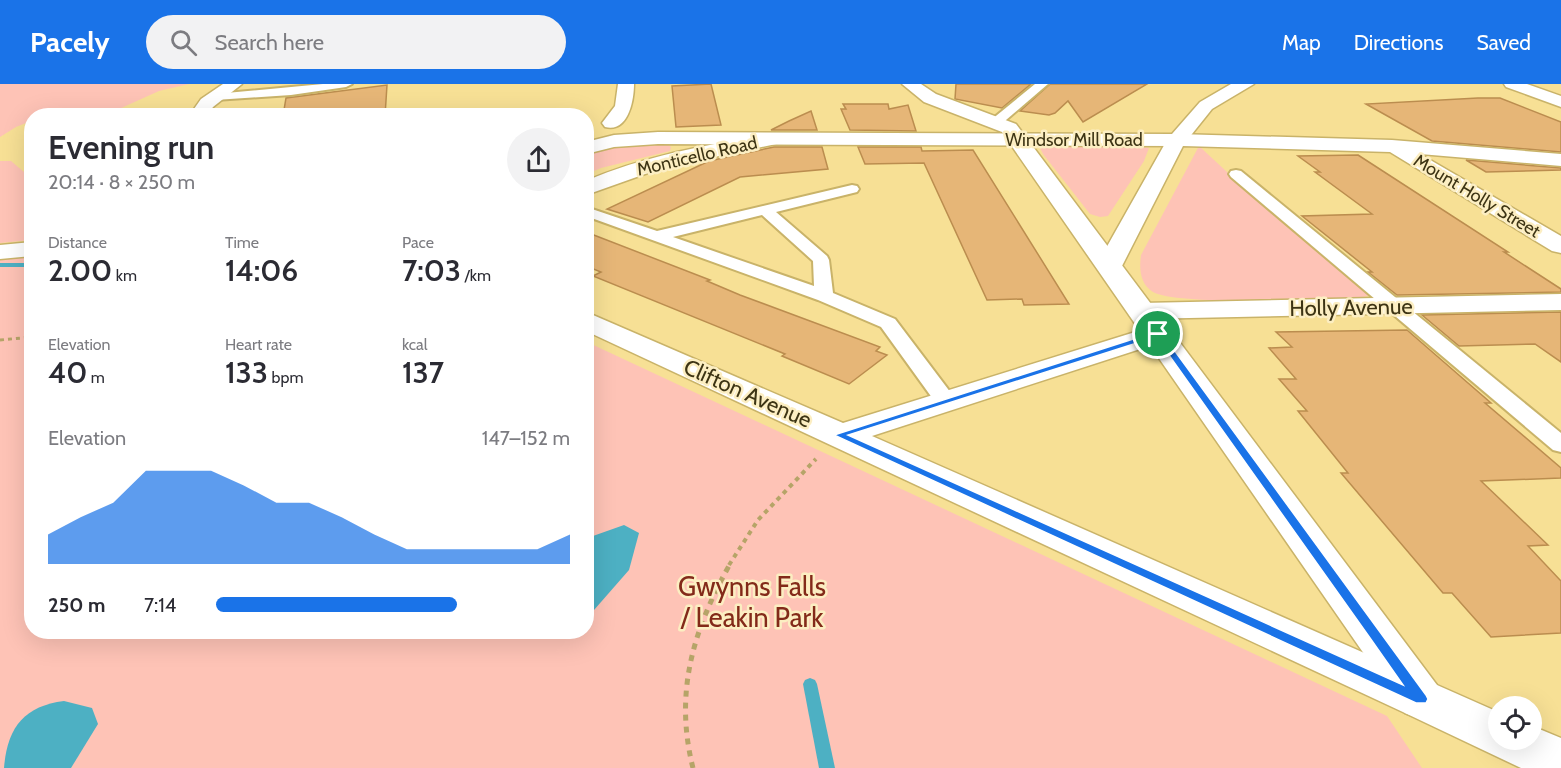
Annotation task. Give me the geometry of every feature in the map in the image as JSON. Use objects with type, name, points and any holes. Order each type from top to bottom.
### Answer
[{"type":"street","points":[[204,108],[234,84]]},
{"type":"street","points":[[607,130],[623,111],[626,102],[626,84]]},
{"type":"street","points":[[910,84],[930,98],[1009,128],[1421,699]]},
{"type":"street","points":[[1109,266],[1177,140],[1196,113],[1213,98],[1246,84]]},
{"type":"street","points":[[1512,84],[1561,102]]},
{"type":"street","name":"Windsor Mill Road","points":[[594,141],[607,130],[658,138],[1177,140],[1392,146],[1561,160]]},
{"type":"street","name":"Monticello Road","points":[[594,186],[634,169],[673,158],[774,139]]},
{"type":"street","name":"Mount Holly Street","points":[[1392,146],[1561,246]]},
{"type":"street","points":[[0,252],[24,250]]},
{"type":"street","name":"Holly Avenue","points":[[839,435],[946,401],[1150,323],[1394,306],[1561,302]]},
{"type":"street","name":"Clifton Avenue","points":[[594,324],[1488,729]]},
{"type":"street","points":[[1534,750],[1561,762]]},
{"type":"lane","points":[[215,97],[291,92],[346,84]]},
{"type":"lane","points":[[995,123],[1042,84]]},
{"type":"lane","points":[[1236,174],[1561,445]]},
{"type":"lane","points":[[655,236],[852,189]]},
{"type":"lane","points":[[766,211],[820,260],[824,296]]},
{"type":"lane","points":[[594,214],[824,296],[888,323],[946,401]]},
{"type":"path","points":[[0,340],[24,338]]},
{"type":"path","points":[[693,768],[689,752],[684,691],[698,634],[723,575],[751,529],[839,435]]},
{"type":"green space","points":[[0,84],[189,84],[159,91],[121,108],[24,108],[24,124],[0,137]]},
{"type":"green space","points":[[667,144],[671,147],[670,151],[594,171],[594,152],[615,147]]},
{"type":"green space","points":[[1049,145],[1149,148],[1144,161],[1108,216],[1100,217],[1090,214],[1043,154],[1040,148]]},
{"type":"green space","points":[[1199,146],[1240,184],[1369,292],[1368,296],[1250,301],[1190,299],[1167,296],[1149,289],[1141,276],[1141,255]]},
{"type":"green space","points":[[0,161],[11,161],[24,172],[24,241],[0,243]]},
{"type":"green space","name":"Gwynns Falls / Leakin Park","points":[[24,256],[24,639],[594,639],[594,345],[1387,716],[1422,768],[0,768],[0,258]]},
{"type":"water","points":[[624,525],[639,533],[629,570],[594,610],[594,536]]},
{"type":"water","points":[[64,701],[92,708],[98,724],[71,768],[4,768],[9,741],[20,721],[38,708]]},
{"type":"building","points":[[711,84],[721,125],[676,127],[672,86]]},
{"type":"building","points":[[956,84],[1031,84],[1002,108],[955,99]]},
{"type":"building","points":[[1050,84],[1147,84],[1083,122],[1068,101],[1055,113],[1049,115],[1020,111]]},
{"type":"building","points":[[387,85],[386,108],[284,108],[286,98]]},
{"type":"building","points":[[1500,98],[1561,122],[1561,152],[1432,141],[1366,104]]},
{"type":"building","points":[[843,104],[888,104],[889,109],[908,105],[916,131],[850,130],[841,109],[846,109]]},
{"type":"building","points":[[811,111],[817,130],[771,130],[789,121]]},
{"type":"building","points":[[774,147],[822,147],[828,169],[740,177],[648,222],[607,209],[709,161]]},
{"type":"building","points":[[858,147],[921,147],[922,151],[973,150],[1069,304],[1024,305],[1022,299],[987,300],[924,163],[865,164]]},
{"type":"building","points":[[1358,155],[1508,252],[1504,252],[1561,289],[1561,292],[1397,295],[1302,216],[1372,214],[1315,172],[1320,172],[1298,156]]},
{"type":"building","points":[[1466,160],[1561,168],[1561,170],[1486,172]]},
{"type":"building","points":[[594,235],[710,280],[707,281],[740,295],[880,347],[876,351],[887,355],[849,384],[782,356],[785,354],[594,276],[601,272],[594,269]]},
{"type":"building","points":[[1561,312],[1561,362],[1535,344],[1459,346],[1422,315]]},
{"type":"building","points":[[1407,330],[1491,403],[1485,403],[1561,468],[1561,478],[1481,481],[1548,545],[1528,546],[1561,581],[1561,633],[1491,637],[1452,593],[1443,593],[1341,473],[1348,473],[1298,411],[1307,411],[1279,379],[1296,379],[1269,348],[1292,347],[1276,332]]},
{"type":"waterway","points":[[0,265],[24,265]]},
{"type":"waterway","points":[[810,684],[827,768]]},
{"type":"route","points":[[1158,334],[1375,635],[1421,699],[839,435],[1158,334]]}]
